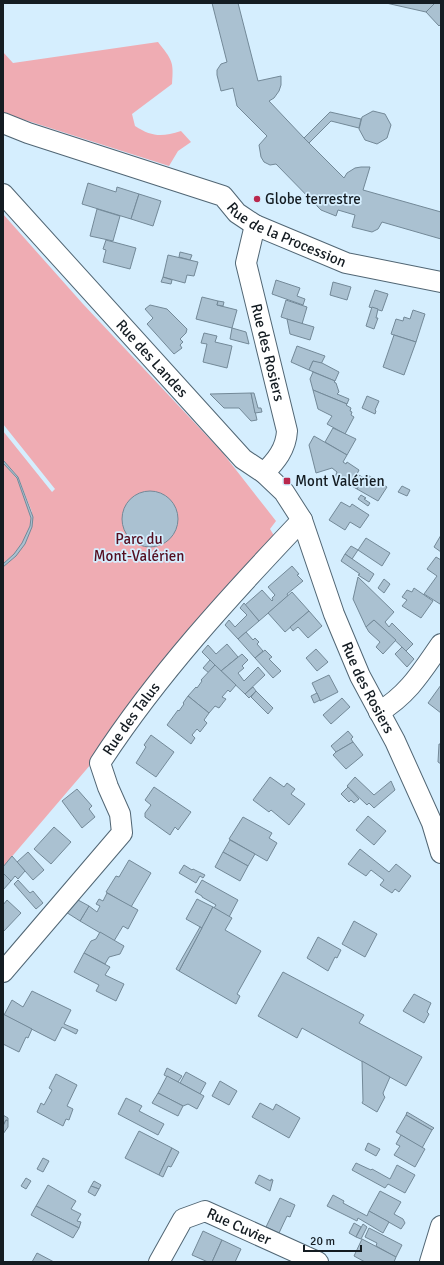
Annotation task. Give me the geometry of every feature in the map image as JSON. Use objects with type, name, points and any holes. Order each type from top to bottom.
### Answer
[{"type":"street","name":"Rue de la Procession","points":[[3,123],[35,135],[224,196],[237,213],[255,225],[346,263],[441,282]]},
{"type":"street","name":"Rue des Landes","points":[[3,194],[243,459],[264,473],[284,492],[302,520]]},
{"type":"street","name":"Rue des Rosiers","points":[[255,225],[246,263],[287,431],[287,442],[274,462],[264,473]]},
{"type":"street","name":"Rue des Rosiers","points":[[302,520],[334,614],[360,676],[395,741],[432,823],[441,853]]},
{"type":"street","name":"Rue des Talus","points":[[3,972],[122,833],[120,814],[108,787],[100,763],[124,726],[205,626],[302,520]]},
{"type":"street","points":[[379,712],[394,703],[414,682],[441,644]]},
{"type":"street","name":"Rue Cuvier","points":[[159,1262],[183,1219],[205,1211],[318,1262]]},
{"type":"street","points":[[430,1262],[441,1226]]},
{"type":"green space","points":[[158,42],[171,61],[173,70],[172,84],[132,114],[135,126],[141,130],[157,135],[181,131],[191,142],[178,151],[169,166],[3,113],[3,52],[13,63]]},
{"type":"green space","name":"Parc du Mont-Valérien","points":[[3,214],[83,304],[222,452],[276,521],[270,529],[279,544],[3,867],[3,567],[16,556],[14,554],[3,564],[3,463],[17,478],[30,514],[32,512],[18,477],[3,460],[3,431],[52,492],[55,489],[3,424]]},
{"type":"building","points":[[212,3],[238,3],[258,81],[281,76],[279,91],[274,98],[269,101],[304,138],[344,178],[347,173],[355,168],[370,167],[363,190],[441,212],[441,239],[382,222],[378,229],[372,232],[352,227],[355,215],[338,210],[336,216],[321,210],[276,164],[270,165],[264,162],[261,157],[259,145],[267,136],[237,106],[233,88],[221,91],[217,70],[221,64],[227,62]]},
{"type":"building","points":[[386,3],[435,3],[426,12]]},
{"type":"building","points":[[435,3],[441,3],[441,24],[439,26],[426,12]]},
{"type":"building","points":[[373,111],[385,114],[391,125],[387,138],[377,144],[365,140],[359,129],[362,117]]},
{"type":"building","points":[[330,112],[361,119],[359,128],[331,121],[309,143],[304,138]]},
{"type":"building","points":[[88,183],[116,192],[117,187],[139,194],[131,219],[82,204]]},
{"type":"building","points":[[139,194],[161,201],[153,226],[131,219]]},
{"type":"building","points":[[97,209],[120,216],[113,241],[90,236]]},
{"type":"building","points":[[106,240],[136,248],[130,269],[103,262],[106,250],[103,249]]},
{"type":"building","points":[[180,252],[192,255],[190,260],[179,257]]},
{"type":"building","points":[[168,255],[198,262],[194,276],[187,275],[185,283],[163,277]]},
{"type":"building","points":[[163,277],[172,280],[171,284],[161,282]]},
{"type":"building","points":[[276,280],[300,288],[297,296],[305,299],[303,305],[272,294]]},
{"type":"building","points":[[333,282],[351,287],[347,300],[330,295]]},
{"type":"building","points":[[375,290],[388,294],[382,311],[369,307]]},
{"type":"building","points":[[202,297],[218,301],[217,305],[237,310],[232,328],[196,319]]},
{"type":"building","points":[[286,300],[307,307],[302,324],[281,317]]},
{"type":"building","points":[[218,301],[224,302],[223,306],[217,305]]},
{"type":"building","points":[[150,305],[167,309],[187,329],[186,333],[180,339],[183,342],[180,345],[182,348],[174,354],[147,324],[153,318],[145,309]]},
{"type":"building","points":[[372,307],[378,309],[376,318],[378,318],[374,329],[366,326]]},
{"type":"building","points":[[413,310],[425,314],[416,342],[391,334],[396,319],[403,321],[404,317],[410,319]]},
{"type":"building","points":[[287,319],[314,327],[310,340],[290,334]]},
{"type":"building","points":[[232,328],[246,332],[249,344],[230,339]]},
{"type":"building","points":[[204,333],[217,336],[215,342],[232,346],[227,368],[203,362],[207,344],[201,343]]},
{"type":"building","points":[[394,335],[416,342],[404,375],[383,367]]},
{"type":"building","points":[[297,346],[325,356],[321,364],[313,361],[309,370],[291,362]]},
{"type":"building","points":[[313,361],[322,363],[339,372],[335,381],[309,370]]},
{"type":"building","points":[[313,372],[335,381],[334,382],[336,383],[339,392],[337,394],[349,399],[347,404],[313,390],[310,379]]},
{"type":"building","points":[[313,390],[347,404],[346,405],[351,408],[351,415],[354,417],[345,434],[327,424],[332,416],[318,409]]},
{"type":"building","points":[[251,393],[257,420],[251,421],[239,408],[224,408],[210,394]]},
{"type":"building","points":[[251,393],[254,393],[258,408],[261,408],[262,412],[255,413]]},
{"type":"building","points":[[367,396],[379,401],[375,414],[362,408]]},
{"type":"building","points":[[333,428],[356,439],[347,455],[325,442]]},
{"type":"building","points":[[314,436],[347,455],[343,462],[346,464],[347,462],[359,470],[357,474],[364,478],[366,474],[387,487],[378,501],[357,489],[360,482],[354,479],[350,485],[335,477],[337,472],[332,468],[316,473],[309,445]]},
{"type":"building","points":[[3,460],[18,477],[33,517],[32,527],[25,544],[16,556],[3,567],[3,564],[14,554],[22,543],[30,526],[31,518],[17,478],[3,463]]},
{"type":"building","points":[[354,479],[360,482],[357,489],[350,485]]},
{"type":"building","points":[[402,486],[410,490],[407,496],[398,492]]},
{"type":"building","points":[[150,491],[161,493],[170,499],[176,508],[178,519],[176,530],[170,539],[161,545],[150,547],[139,545],[130,539],[124,530],[122,519],[124,508],[130,499],[139,493]]},
{"type":"building","points":[[361,495],[370,503],[368,506],[358,499]]},
{"type":"building","points":[[341,502],[350,507],[352,504],[369,515],[360,528],[350,522],[345,530],[329,520]]},
{"type":"building","points":[[441,535],[441,552],[434,547]]},
{"type":"building","points":[[366,538],[390,553],[382,566],[358,550]]},
{"type":"building","points":[[351,546],[358,550],[352,559],[345,554]]},
{"type":"building","points":[[345,554],[374,574],[369,582],[341,561]]},
{"type":"building","points":[[436,557],[441,560],[440,604],[424,594],[437,576],[427,569]]},
{"type":"building","points":[[292,566],[299,574],[297,575],[303,581],[259,621],[245,605],[262,590],[272,601],[272,598],[275,595],[268,587]]},
{"type":"building","points":[[358,577],[394,612],[385,622],[389,627],[392,623],[413,644],[406,651],[374,620],[366,627],[353,599]]},
{"type":"building","points":[[384,579],[390,584],[384,593],[378,588]]},
{"type":"building","points":[[414,588],[433,601],[421,618],[402,606],[407,600],[402,597],[407,590],[412,592]]},
{"type":"building","points":[[292,592],[309,611],[285,632],[268,613]]},
{"type":"building","points":[[244,603],[259,621],[238,639],[225,625],[229,620],[235,627],[247,615],[240,608]]},
{"type":"building","points":[[309,611],[322,626],[308,638],[298,627],[293,631],[290,627]]},
{"type":"building","points":[[374,620],[396,640],[383,654],[376,647],[380,642],[369,632],[366,627]]},
{"type":"building","points":[[246,632],[253,640],[255,638],[259,642],[257,644],[263,651],[255,658],[238,639]]},
{"type":"building","points":[[227,644],[238,657],[221,671],[202,652],[208,645],[216,654]]},
{"type":"building","points":[[402,647],[414,659],[407,667],[395,654]]},
{"type":"building","points":[[316,649],[328,662],[317,671],[306,658]]},
{"type":"building","points":[[265,650],[272,657],[269,659],[281,671],[273,678],[255,658]]},
{"type":"building","points":[[242,654],[248,660],[242,666],[244,668],[238,673],[244,681],[258,667],[265,675],[245,694],[221,671]]},
{"type":"building","points":[[210,660],[215,665],[209,673],[203,668]]},
{"type":"building","points":[[215,665],[236,685],[230,692],[228,690],[222,697],[226,699],[219,708],[215,706],[209,713],[188,696],[196,687],[197,688],[202,681],[201,680]]},
{"type":"building","points":[[329,675],[338,692],[320,701],[312,683]]},
{"type":"building","points":[[441,685],[441,713],[428,703]]},
{"type":"building","points":[[253,687],[256,691],[249,698],[245,694]]},
{"type":"building","points":[[256,691],[273,708],[268,714],[251,697]]},
{"type":"building","points":[[317,693],[320,700],[314,703],[311,696]]},
{"type":"building","points":[[188,696],[209,713],[204,720],[207,723],[200,732],[197,729],[192,735],[195,738],[191,744],[167,725],[178,710],[179,711]]},
{"type":"building","points":[[342,698],[350,707],[331,724],[323,715]]},
{"type":"building","points":[[348,731],[353,737],[351,739],[353,742],[336,752],[331,746]]},
{"type":"building","points":[[151,735],[174,752],[156,777],[136,763],[146,747],[144,745]]},
{"type":"building","points":[[353,742],[363,755],[346,769],[333,755]]},
{"type":"building","points":[[439,744],[441,744],[441,764],[438,762]]},
{"type":"building","points":[[270,777],[284,787],[287,783],[295,789],[291,794],[305,804],[289,825],[271,810],[269,812],[253,800]]},
{"type":"building","points":[[355,777],[374,795],[391,781],[395,790],[374,808],[369,803],[367,805],[347,786]]},
{"type":"building","points":[[154,787],[191,812],[178,830],[175,827],[170,835],[145,817],[145,813],[151,805],[145,800]]},
{"type":"building","points":[[348,787],[359,799],[354,803],[351,800],[349,802],[341,794]]},
{"type":"building","points":[[77,789],[92,806],[89,809],[95,817],[82,828],[62,801]]},
{"type":"building","points":[[368,816],[386,831],[374,845],[356,830]]},
{"type":"building","points":[[243,817],[272,833],[269,838],[277,843],[267,861],[229,839]]},
{"type":"building","points":[[54,827],[71,842],[51,864],[34,849]]},
{"type":"building","points":[[230,840],[255,854],[248,866],[223,852]]},
{"type":"building","points":[[360,849],[389,872],[396,864],[411,876],[399,892],[395,889],[392,893],[380,885],[384,880],[371,870],[366,876],[348,864]]},
{"type":"building","points":[[28,852],[44,870],[33,880],[17,862]]},
{"type":"building","points":[[223,852],[248,866],[240,881],[215,867]]},
{"type":"building","points":[[12,856],[25,871],[18,879],[15,876],[11,881],[3,873],[3,867]]},
{"type":"building","points":[[129,860],[151,873],[131,907],[106,892],[116,876],[119,877]]},
{"type":"building","points":[[184,865],[205,875],[203,878],[200,876],[196,883],[179,873]]},
{"type":"building","points":[[3,873],[11,881],[3,890]]},
{"type":"building","points":[[18,880],[30,893],[33,891],[43,903],[36,909],[14,884]]},
{"type":"building","points":[[202,880],[238,900],[229,917],[214,908],[216,905],[195,892]]},
{"type":"building","points":[[107,893],[138,910],[128,929],[123,926],[114,941],[80,921],[89,906],[97,912],[100,906],[96,904],[99,899],[103,901]]},
{"type":"building","points":[[69,895],[89,906],[80,921],[58,907]]},
{"type":"building","points":[[197,899],[213,907],[202,928],[186,919]]},
{"type":"building","points":[[7,900],[21,913],[3,932],[3,905]]},
{"type":"building","points":[[213,907],[232,918],[225,930],[261,951],[237,994],[240,996],[236,1004],[179,971]]},
{"type":"building","points":[[354,921],[377,934],[365,957],[342,944]]},
{"type":"building","points":[[200,927],[202,928],[179,971],[176,969]]},
{"type":"building","points":[[100,932],[124,946],[120,954],[109,957],[105,964],[84,953],[91,941],[96,939]]},
{"type":"building","points":[[318,937],[341,950],[337,958],[335,957],[328,971],[307,958]]},
{"type":"building","points":[[84,953],[110,967],[105,975],[124,984],[116,1001],[96,991],[99,985],[74,972]]},
{"type":"building","points":[[283,972],[364,1015],[359,1023],[422,1057],[406,1086],[302,1028],[297,1038],[258,1016]]},
{"type":"building","points":[[32,991],[71,1010],[64,1024],[78,1030],[76,1034],[62,1027],[55,1041],[4,1015],[12,1000],[23,1007]]},
{"type":"building","points":[[414,994],[431,1003],[427,1012],[429,1014],[424,1023],[403,1011]]},
{"type":"building","points":[[3,1014],[32,1029],[28,1038],[26,1037],[19,1052],[3,1044]]},
{"type":"building","points":[[362,1061],[390,1077],[383,1093],[385,1097],[377,1112],[362,1103]]},
{"type":"building","points":[[167,1068],[182,1076],[178,1082],[164,1075]]},
{"type":"building","points":[[186,1072],[206,1083],[200,1094],[180,1083]]},
{"type":"building","points":[[56,1074],[77,1085],[67,1106],[73,1109],[69,1120],[66,1119],[63,1126],[37,1112],[41,1103],[44,1105],[52,1090],[49,1088]]},
{"type":"building","points":[[167,1076],[204,1096],[197,1109],[188,1104],[183,1106],[158,1093]]},
{"type":"building","points":[[220,1081],[237,1091],[229,1105],[212,1096]]},
{"type":"building","points":[[158,1093],[183,1106],[178,1116],[152,1103]]},
{"type":"building","points":[[126,1098],[142,1106],[139,1111],[164,1124],[158,1135],[118,1114]]},
{"type":"building","points":[[260,1103],[273,1110],[276,1104],[300,1118],[289,1138],[252,1117]]},
{"type":"building","points":[[407,1112],[434,1128],[432,1130],[406,1115]]},
{"type":"building","points":[[3,1115],[8,1118],[8,1121],[6,1120],[3,1126]]},
{"type":"building","points":[[406,1115],[432,1130],[422,1148],[396,1132]]},
{"type":"building","points":[[6,1120],[8,1121],[8,1127],[3,1134],[3,1126]]},
{"type":"building","points":[[139,1131],[172,1148],[159,1175],[125,1158]]},
{"type":"building","points":[[401,1135],[425,1149],[415,1167],[394,1155],[400,1146],[396,1144]]},
{"type":"building","points":[[368,1143],[380,1149],[376,1156],[365,1150]]},
{"type":"building","points":[[172,1148],[179,1152],[171,1167],[168,1166],[163,1177],[159,1175]]},
{"type":"building","points":[[43,1158],[49,1161],[43,1172],[37,1169]]},
{"type":"building","points":[[356,1163],[371,1170],[372,1169],[390,1179],[397,1165],[415,1175],[405,1193],[388,1184],[385,1188],[352,1170]]},
{"type":"building","points":[[259,1175],[271,1181],[271,1179],[273,1180],[270,1191],[255,1183]]},
{"type":"building","points":[[26,1178],[31,1181],[26,1189],[21,1186]]},
{"type":"building","points":[[94,1181],[101,1185],[99,1189],[91,1186]]},
{"type":"building","points":[[48,1185],[76,1201],[71,1209],[81,1214],[77,1221],[81,1222],[79,1228],[36,1206]]},
{"type":"building","points":[[91,1186],[99,1189],[95,1196],[88,1192]]},
{"type":"building","points":[[380,1191],[401,1202],[394,1214],[403,1219],[405,1223],[401,1229],[369,1211]]},
{"type":"building","points":[[333,1195],[344,1201],[343,1203],[367,1216],[369,1211],[389,1222],[383,1233],[358,1218],[357,1221],[327,1206]]},
{"type":"building","points":[[280,1198],[295,1205],[290,1217],[287,1216],[279,1233],[266,1227]]},
{"type":"building","points":[[36,1206],[79,1228],[73,1238],[31,1215]]},
{"type":"building","points":[[354,1223],[361,1227],[356,1237],[349,1233]]},
{"type":"building","points":[[363,1224],[367,1227],[361,1239],[356,1237]]},
{"type":"building","points":[[369,1228],[402,1245],[396,1257],[376,1246],[377,1243],[365,1237]]},
{"type":"building","points":[[203,1231],[222,1240],[212,1262],[208,1262],[192,1255]]},
{"type":"building","points":[[362,1239],[396,1257],[394,1262],[365,1262],[354,1256]]},
{"type":"building","points":[[222,1240],[241,1249],[235,1262],[212,1262]]},
{"type":"building","points":[[37,1253],[54,1262],[32,1262]]},
{"type":"place","name":"Globe terrestre","points":[[257,199]]},
{"type":"place","name":"Mont Valérien","points":[[287,481]]}]
